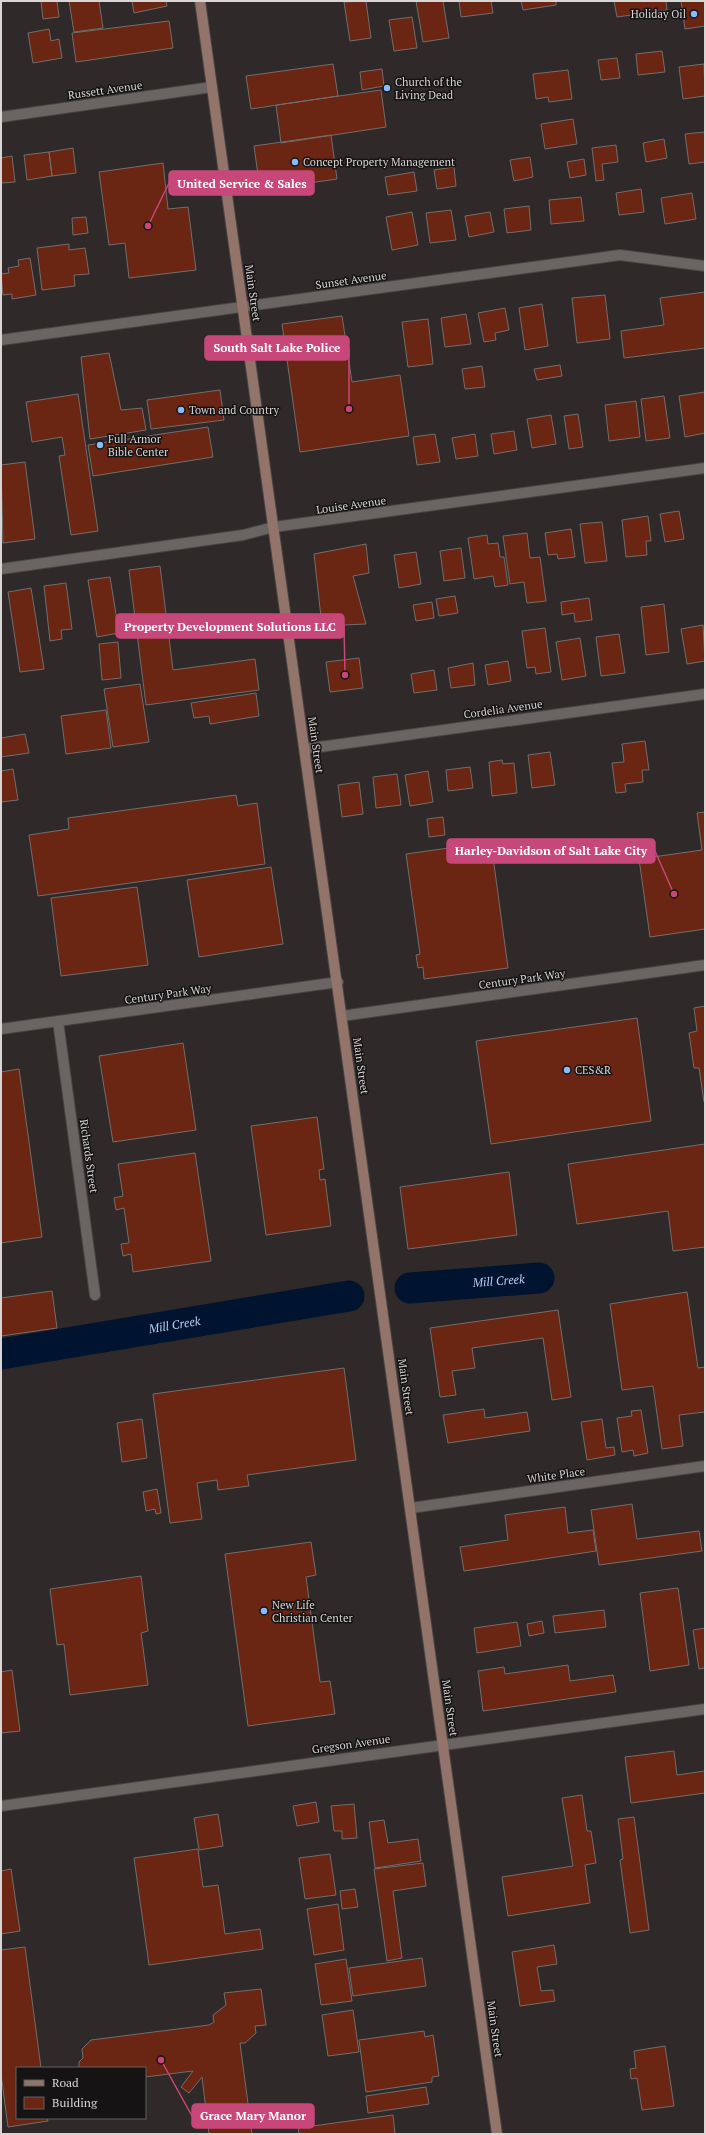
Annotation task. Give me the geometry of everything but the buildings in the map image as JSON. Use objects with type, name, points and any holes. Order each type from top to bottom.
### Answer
[{"type":"street","name":"Main Street","points":[[200,1],[338,982],[497,2134]]},
{"type":"street","name":"Russett Avenue","points":[[1,117],[212,87]]},
{"type":"street","name":"Sunset Avenue","points":[[1,340],[242,305],[280,302],[620,254],[705,266]]},
{"type":"street","name":"Louise Avenue","points":[[1,569],[243,535],[274,528],[705,468]]},
{"type":"street","name":"Cordelia Avenue","points":[[305,749],[705,694]]},
{"type":"street","name":"Century Park Way","points":[[342,1016],[705,965]]},
{"type":"street","name":"Century Park Way","points":[[1,1029],[338,982]]},
{"type":"street","name":"Richards Street","points":[[58,1021],[95,1295]]},
{"type":"street","name":"White Place","points":[[411,1508],[705,1466]]},
{"type":"street","name":"Gregson Avenue","points":[[1,1806],[705,1709]]},
{"type":"waterway","name":"Mill Creek","points":[[410,1288],[539,1278]]},
{"type":"waterway","name":"Mill Creek","points":[[1,1354],[349,1296]]},
{"type":"place","name":"Holiday Oil","points":[[694,14]]},
{"type":"place","name":"Church of the Living Dead","points":[[387,88]]},
{"type":"place","name":"Concept Property Management","points":[[295,162]]},
{"type":"place","name":"United Service & Sales","points":[[148,226]]},
{"type":"place","name":"South Salt Lake Police","points":[[349,409]]},
{"type":"place","name":"Town and Country","points":[[181,410]]},
{"type":"place","name":"Full Armor Bible Center","points":[[100,445]]},
{"type":"place","name":"Property Development Solutions LLC","points":[[345,675]]},
{"type":"place","name":"Harley-Davidson of Salt Lake City","points":[[674,894]]},
{"type":"place","name":"CES&R","points":[[567,1070]]},
{"type":"place","name":"New Life Christian Center","points":[[264,1611]]},
{"type":"place","name":"Grace Mary Manor","points":[[161,2060]]}]
